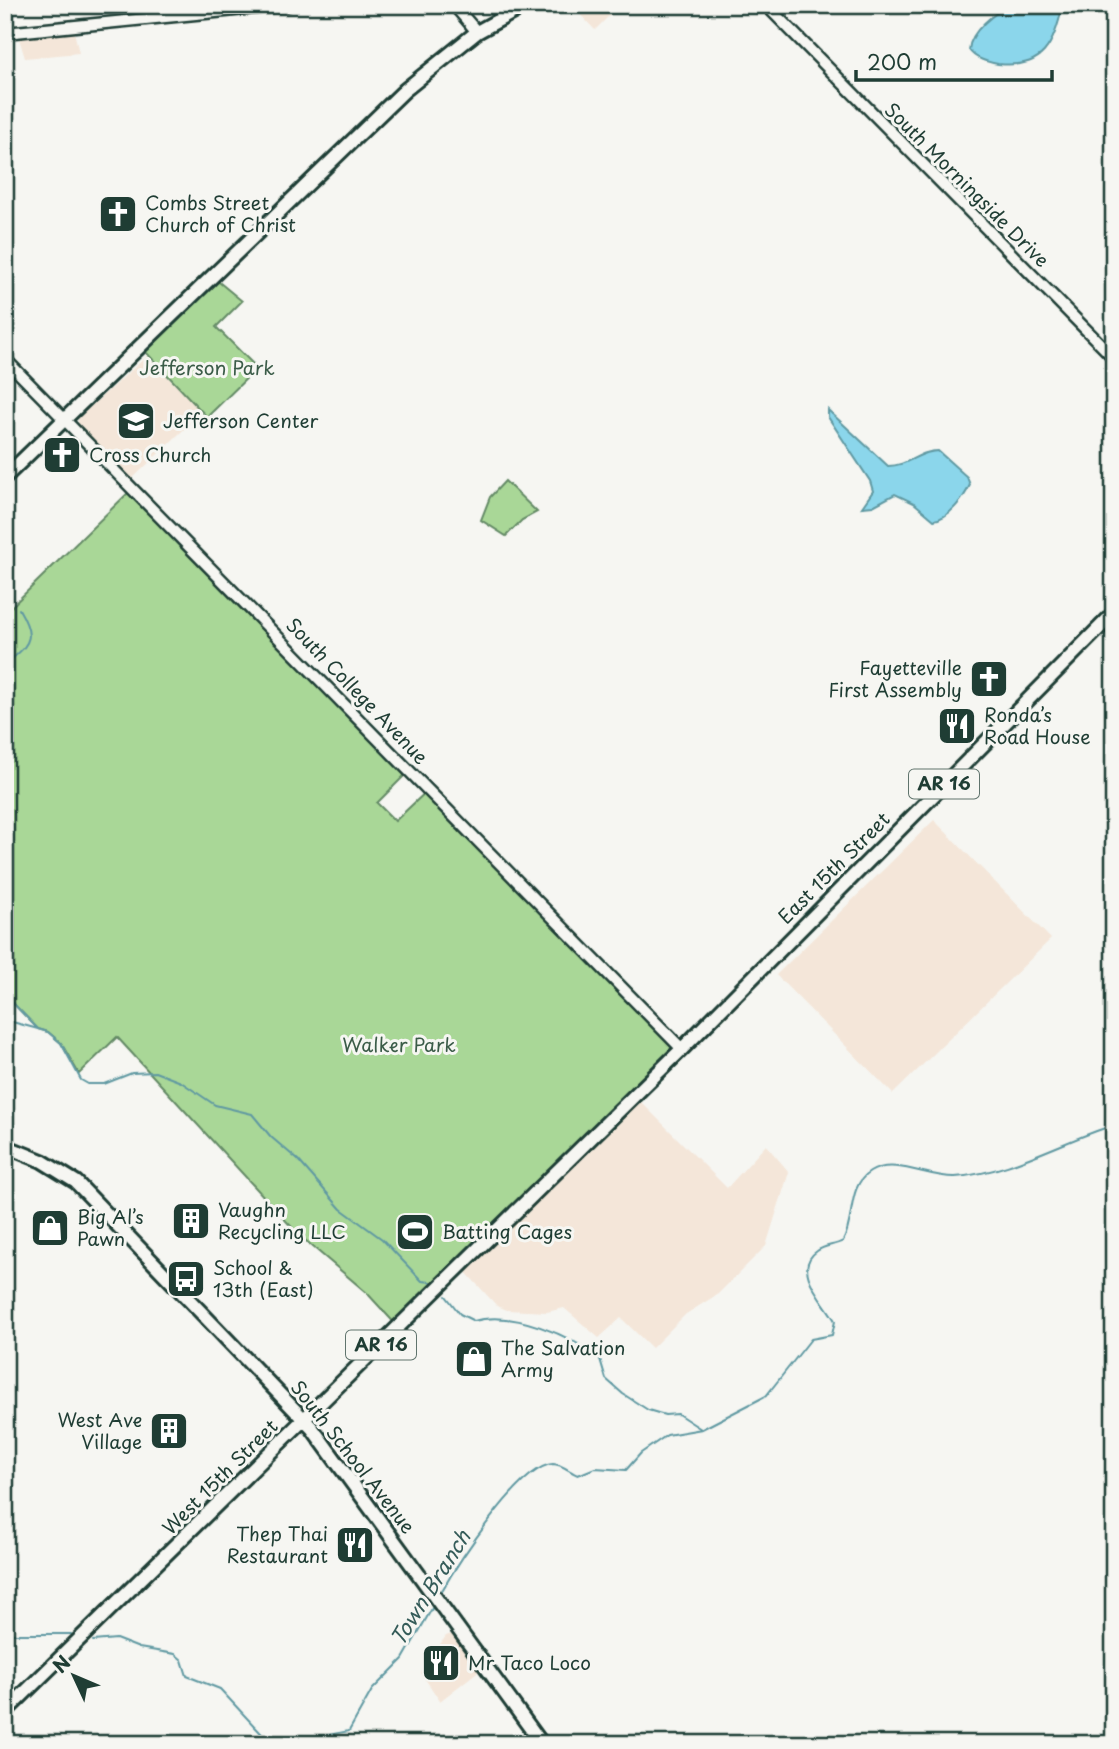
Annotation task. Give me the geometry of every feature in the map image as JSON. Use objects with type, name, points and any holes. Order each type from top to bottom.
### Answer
[{"type":"main road","points":[[5,477],[405,90],[477,32],[526,5]]},
{"type":"main road","name":"East 15th Street","points":[[580,1149],[1114,613]]},
{"type":"main road","name":"South School Avenue","points":[[5,1146],[42,1161],[76,1182],[304,1419],[542,1744]]},
{"type":"main road","name":"West 15th Street","points":[[5,1712],[580,1149]]},
{"type":"street","points":[[5,33],[287,5]]},
{"type":"street","points":[[454,5],[477,32]]},
{"type":"street","name":"South Morningside Drive","points":[[766,5],[1114,358]]},
{"type":"street","name":"South College Avenue","points":[[5,359],[682,1049]]},
{"type":"shaded area","points":[[571,5],[620,5],[595,30]]},
{"type":"shaded area","points":[[73,27],[79,53],[25,58],[17,32]]},
{"type":"shaded area","name":"Jefferson Center","points":[[147,356],[202,412],[132,479],[78,424],[78,418]]},
{"type":"shaded area","points":[[934,820],[1051,939],[893,1094],[776,975]]},
{"type":"shaded area","points":[[635,1096],[727,1188],[766,1145],[789,1172],[766,1246],[718,1294],[686,1314],[652,1348],[621,1318],[599,1338],[564,1308],[547,1312],[507,1310],[497,1306],[461,1267]]},
{"type":"shaded area","points":[[460,1631],[485,1666],[440,1701],[421,1673],[434,1647],[438,1647],[446,1636]]},
{"type":"green space","name":"Jefferson Park","points":[[214,278],[242,301],[216,327],[257,368],[207,417],[142,348]]},
{"type":"green space","points":[[505,481],[537,512],[522,520],[506,536],[481,520],[490,497]]},
{"type":"green space","name":"Walker Park","points":[[132,489],[410,770],[377,803],[395,821],[429,789],[682,1049],[399,1328],[367,1293],[299,1235],[117,1037],[79,1074],[61,1043],[48,1032],[38,1029],[5,995],[5,613]]},
{"type":"water","points":[[1011,5],[1063,5],[1055,32],[1044,52],[1026,63],[1014,65],[994,63],[975,56],[969,50],[974,36],[991,17]]},
{"type":"water","points":[[828,410],[888,466],[902,464],[925,453],[938,451],[967,477],[970,485],[950,511],[934,520],[914,503],[895,494],[873,506],[862,507],[873,491],[870,481],[828,417]]},
{"type":"waterway","points":[[5,152],[9,178],[5,202]]},
{"type":"waterway","points":[[5,581],[11,588],[12,599]]},
{"type":"waterway","points":[[5,666],[24,647],[29,636],[19,609]]},
{"type":"waterway","points":[[5,853],[8,861],[5,886]]},
{"type":"waterway","points":[[5,995],[38,1029],[48,1032],[61,1043],[81,1080],[88,1084],[104,1084],[132,1073],[155,1072],[181,1082],[215,1105],[252,1114],[271,1137],[298,1160],[341,1209],[382,1239],[422,1281],[431,1282]]},
{"type":"waterway","points":[[5,1020],[38,1029]]},
{"type":"waterway","name":"Town Branch","points":[[440,1594],[490,1519],[507,1498],[539,1469],[556,1464],[578,1475],[595,1468],[626,1470],[641,1453],[667,1435],[702,1429],[766,1396],[811,1339],[832,1335],[835,1321],[812,1286],[807,1267],[817,1251],[843,1241],[858,1186],[870,1172],[879,1168],[901,1167],[955,1177],[975,1174],[1016,1163],[1114,1125]]},
{"type":"waterway","points":[[446,1296],[460,1314],[474,1321],[489,1318],[522,1322],[573,1341],[600,1359],[606,1379],[623,1394],[648,1410],[665,1415],[678,1414],[701,1429]]},
{"type":"waterway","name":"Town Branch","points":[[315,1744],[327,1736],[349,1731],[372,1690],[403,1659],[434,1605]]},
{"type":"waterway","points":[[5,1634],[71,1634]]},
{"type":"waterway","points":[[93,1641],[116,1639],[139,1648],[175,1654],[182,1660],[187,1676],[220,1689],[271,1744]]},
{"type":"place","name":"Combs Street Church of Christ","points":[[118,214]]},
{"type":"place","name":"Jefferson Center","points":[[136,421]]},
{"type":"place","name":"Cross Church","points":[[62,455]]},
{"type":"place","name":"Fayetteville First Assembly","points":[[989,679]]},
{"type":"place","name":"Ronda’s Road House","points":[[957,726]]},
{"type":"place","name":"Vaughn Recycling LLC","points":[[191,1221]]},
{"type":"place","name":"Big Al’s Pawn","points":[[50,1228]]},
{"type":"place","name":"Batting Cages","points":[[415,1232]]},
{"type":"place","name":"School & 13th (East)","points":[[186,1279]]},
{"type":"place","name":"The Salvation Army","points":[[474,1359]]},
{"type":"place","name":"West Ave Village","points":[[169,1431]]},
{"type":"place","name":"Thep Thai Restaurant","points":[[355,1545]]},
{"type":"place","name":"Mr Taco Loco","points":[[441,1663]]}]
